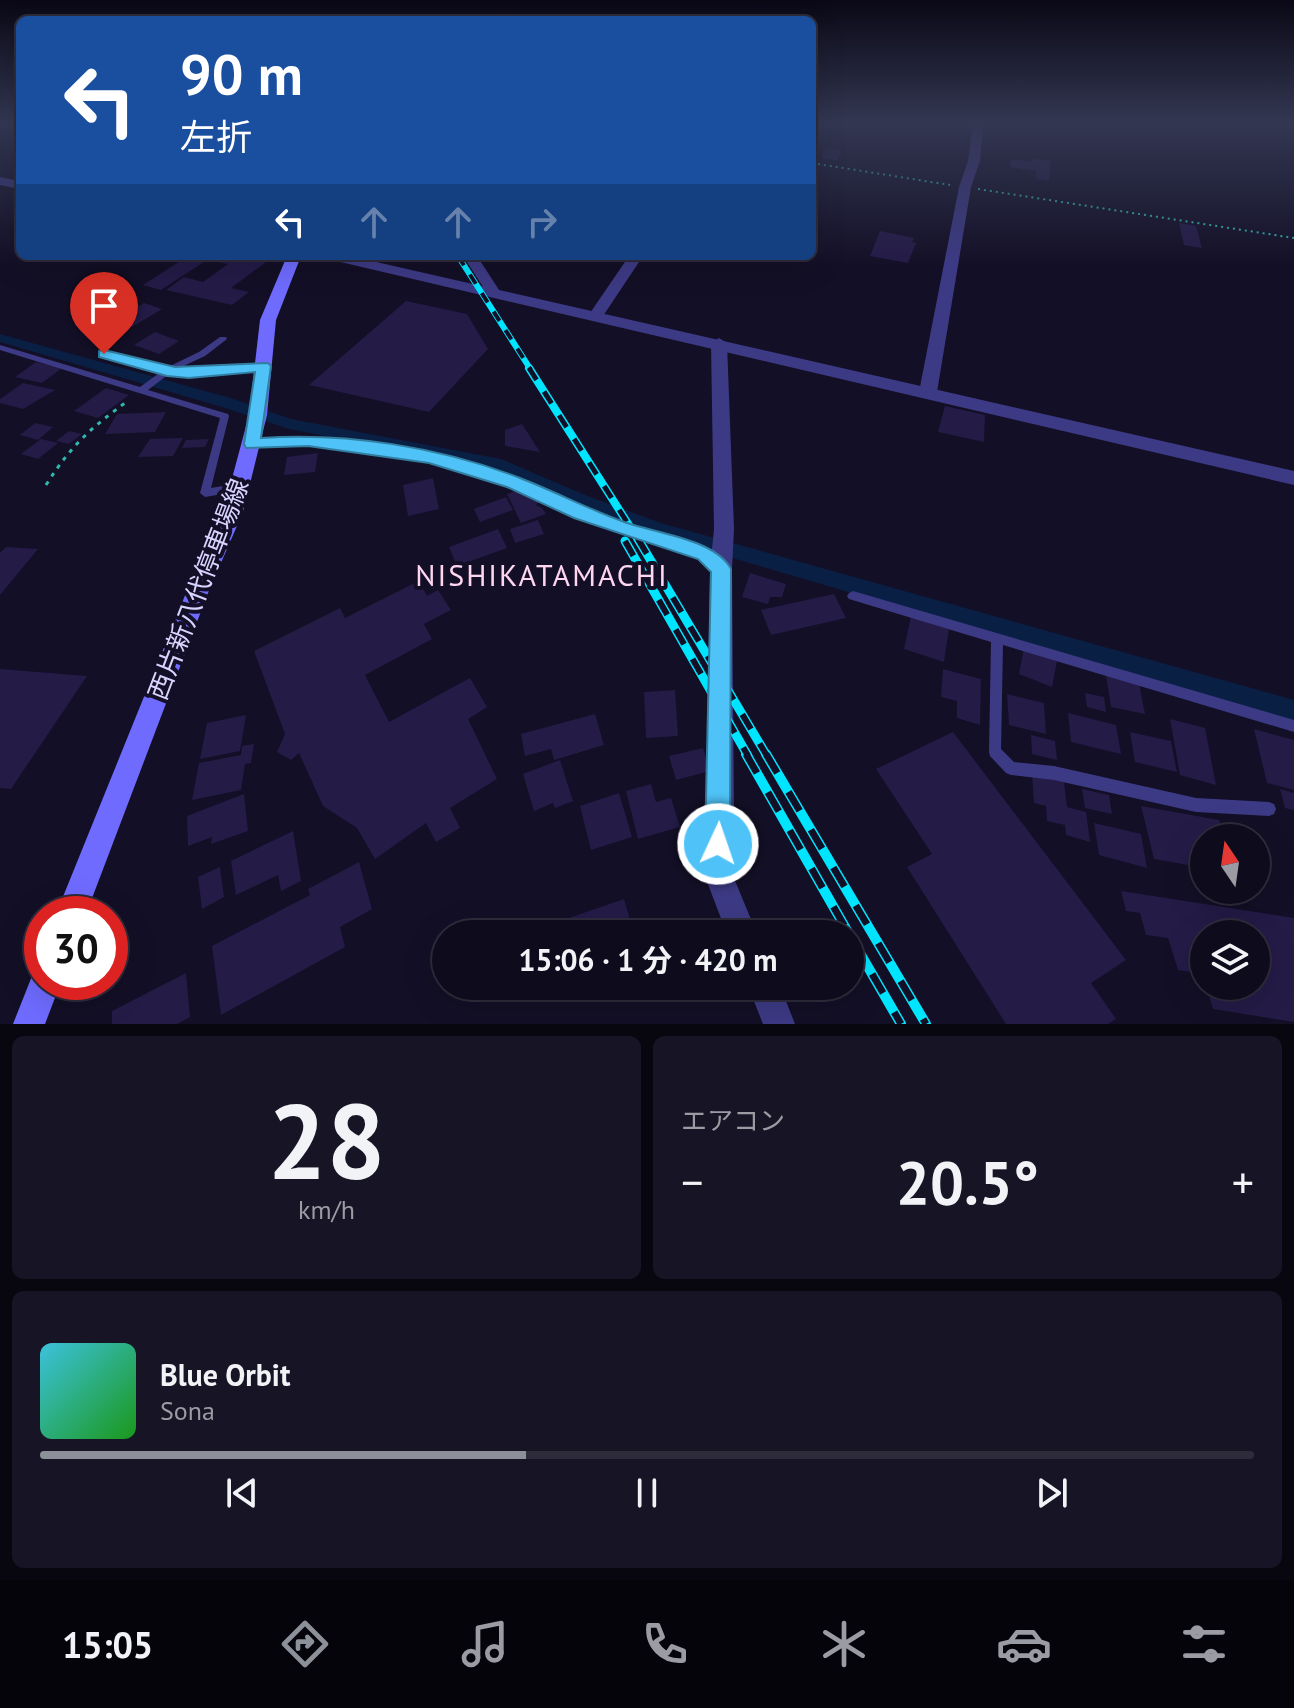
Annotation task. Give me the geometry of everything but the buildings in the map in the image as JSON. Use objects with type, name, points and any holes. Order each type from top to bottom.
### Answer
[{"type":"main road","name":"西片新八代停車場線","points":[[78,896],[240,487],[252,444],[268,320],[292,260]]},
{"type":"main road","points":[[29,1024],[38,1000]]},
{"type":"street","points":[[928,392],[970,172]]},
{"type":"street","points":[[350,260],[1294,478]]},
{"type":"street","points":[[473,260],[494,293]]},
{"type":"street","points":[[596,316],[633,260]]},
{"type":"street","points":[[719,343],[722,551],[720,821],[715,866],[736,920]]},
{"type":"street","points":[[770,1000],[779,1024]]},
{"type":"lane","points":[[143,390],[167,371],[202,354],[223,339]]},
{"type":"lane","points":[[0,347],[225,416],[205,493],[240,487]]},
{"type":"lane","points":[[104,354],[167,371],[210,374],[263,366]]},
{"type":"lane","points":[[252,444],[308,440],[429,457],[513,482],[581,513],[658,541],[704,553],[722,551]]},
{"type":"lane","points":[[853,596],[1294,726]]},
{"type":"lane","points":[[997,638],[995,752],[1011,768],[1054,773],[1196,805],[1269,809]]},
{"type":"path","points":[[868,172],[1294,238]]},
{"type":"path","points":[[46,485],[68,450],[92,427],[143,390]]},
{"type":"waterway","points":[[0,338],[228,403],[289,424],[501,465],[579,500],[657,529],[1294,711]]},
{"type":"railway","points":[[461,260],[531,370]]},
{"type":"railway","points":[[529,368],[639,541]]},
{"type":"railway","points":[[638,539],[767,756]]},
{"type":"railway","points":[[625,541],[748,756]]},
{"type":"railway","points":[[746,754],[841,920]]},
{"type":"railway","points":[[766,754],[926,1024]]},
{"type":"railway","points":[[864,960],[901,1024]]},
{"type":"district","name":"NISHIKATAMACHI","points":[[542,574]]},
{"type":"route","points":[[104,354],[167,371],[189,373],[210,374],[263,366],[252,444],[308,440],[429,457],[513,482],[581,513],[658,541],[704,553],[721,569],[718,844]]}]
